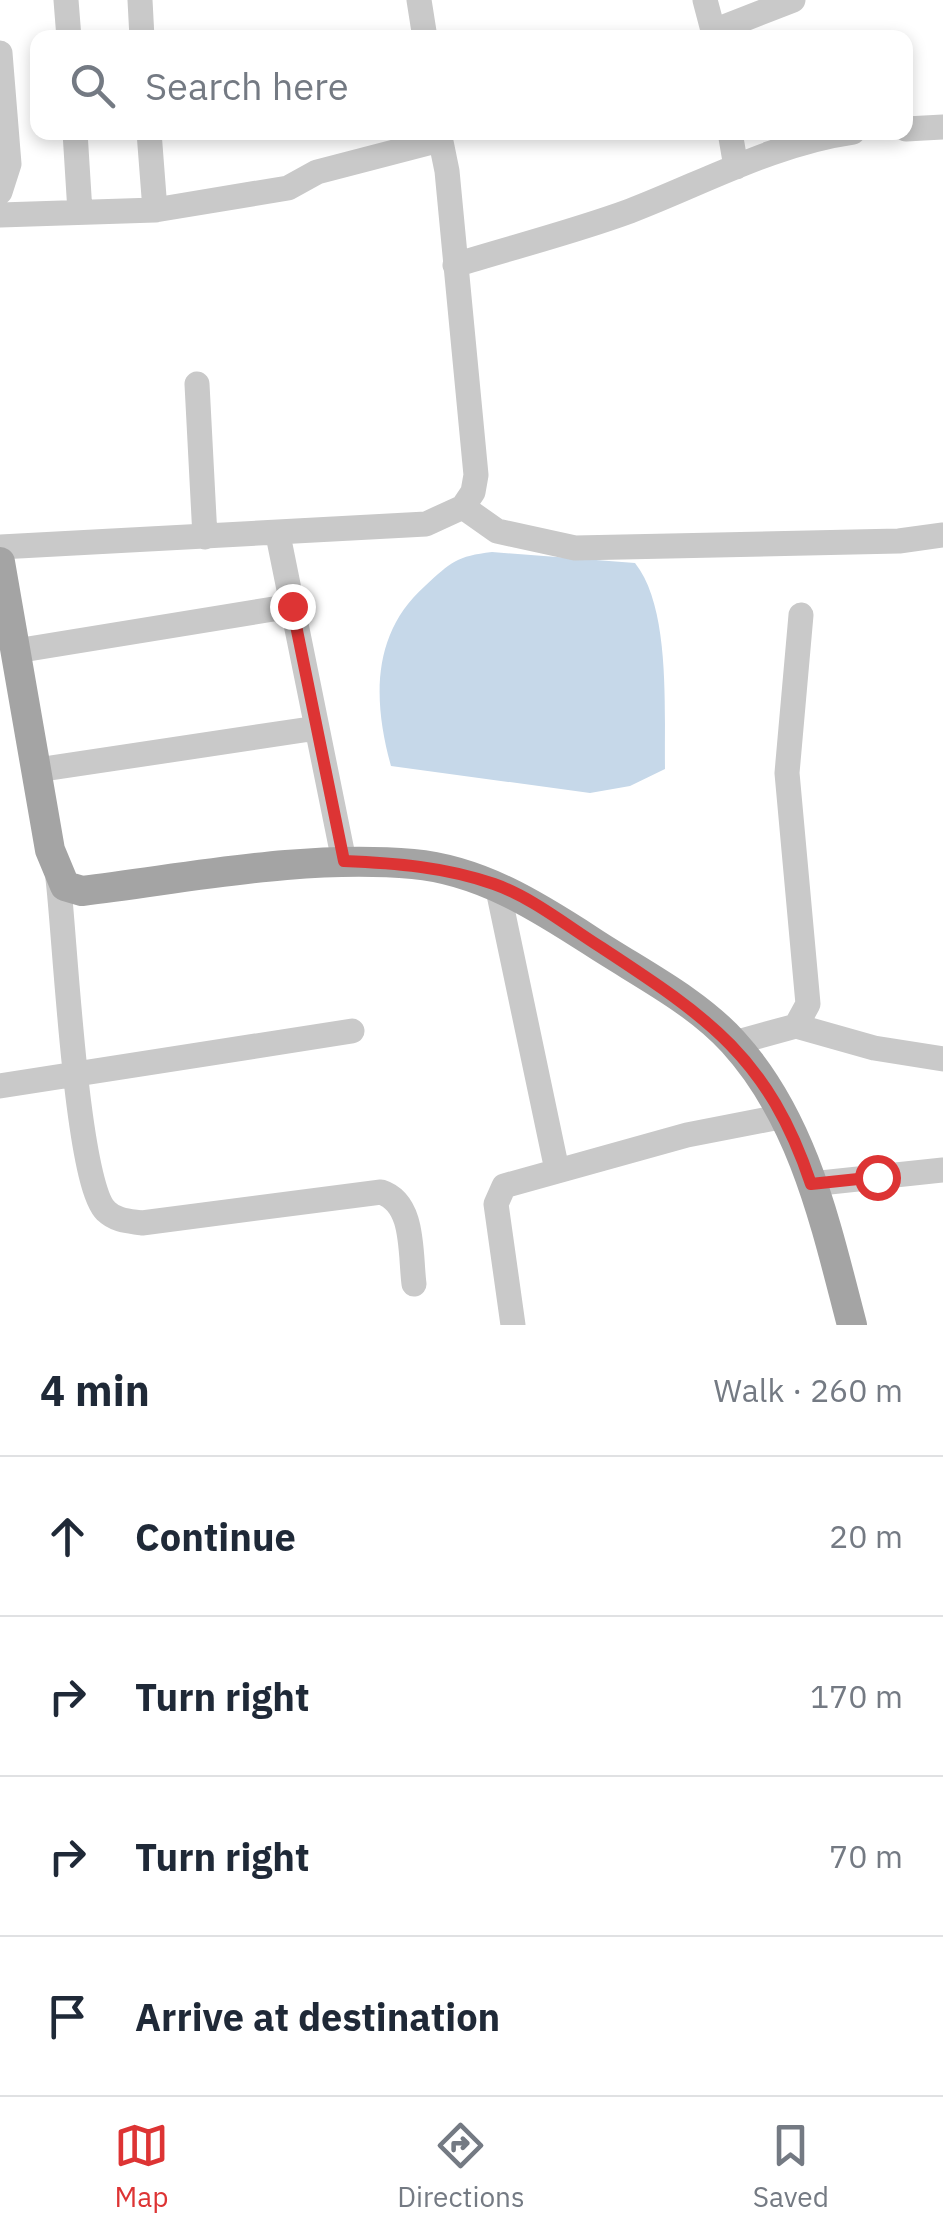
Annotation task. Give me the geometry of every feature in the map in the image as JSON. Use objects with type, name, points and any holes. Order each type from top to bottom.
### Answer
[{"type":"main road","points":[[0,562],[58,879],[72,890],[82,890],[344,861],[417,864],[497,885],[548,913],[703,1015],[734,1043],[785,1116],[811,1184],[852,1325]]},
{"type":"street","points":[[66,0],[68,30]]},
{"type":"street","points":[[140,0],[142,30]]},
{"type":"street","points":[[705,0],[713,30]]},
{"type":"street","points":[[723,30],[793,0]]},
{"type":"street","points":[[425,1],[425,30]]},
{"type":"street","points":[[0,52],[9,164],[0,192]]},
{"type":"street","points":[[913,129],[943,127]]},
{"type":"street","points":[[76,140],[80,212]]},
{"type":"street","points":[[150,140],[155,210]]},
{"type":"street","points":[[0,215],[155,210],[288,188],[317,172],[426,140]]},
{"type":"street","points":[[0,546],[278,535],[426,524],[463,507],[473,492],[476,475],[440,140]]},
{"type":"street","points":[[731,140],[736,167]]},
{"type":"street","points":[[454,265],[627,212],[736,167],[817,140]]},
{"type":"street","points":[[197,384],[204,537]]},
{"type":"street","points":[[463,507],[496,531],[575,548],[859,542],[943,535]]},
{"type":"street","points":[[278,535],[344,861]]},
{"type":"street","points":[[16,652],[292,606]]},
{"type":"street","points":[[796,1026],[808,1004],[787,773],[801,614]]},
{"type":"street","points":[[36,770],[317,728]]},
{"type":"street","points":[[58,879],[81,1137],[95,1192],[105,1210],[120,1220],[142,1222],[381,1192],[396,1197],[404,1208],[414,1284]]},
{"type":"street","points":[[497,885],[557,1170]]},
{"type":"street","points":[[734,1043],[796,1026],[874,1048],[943,1059]]},
{"type":"street","points":[[0,1086],[352,1032]]},
{"type":"street","points":[[512,1325],[496,1204],[504,1186],[785,1116]]},
{"type":"street","points":[[811,1184],[943,1170]]},
{"type":"water","points":[[492,552],[635,563],[647,582],[660,632],[665,769],[630,786],[590,793],[391,766],[380,693],[381,670],[394,625],[407,605],[448,566],[462,558]]},
{"type":"route","points":[[292,606],[344,861],[417,864],[497,885],[548,913],[703,1015],[734,1043],[785,1116],[811,1184],[877,1177]]}]
